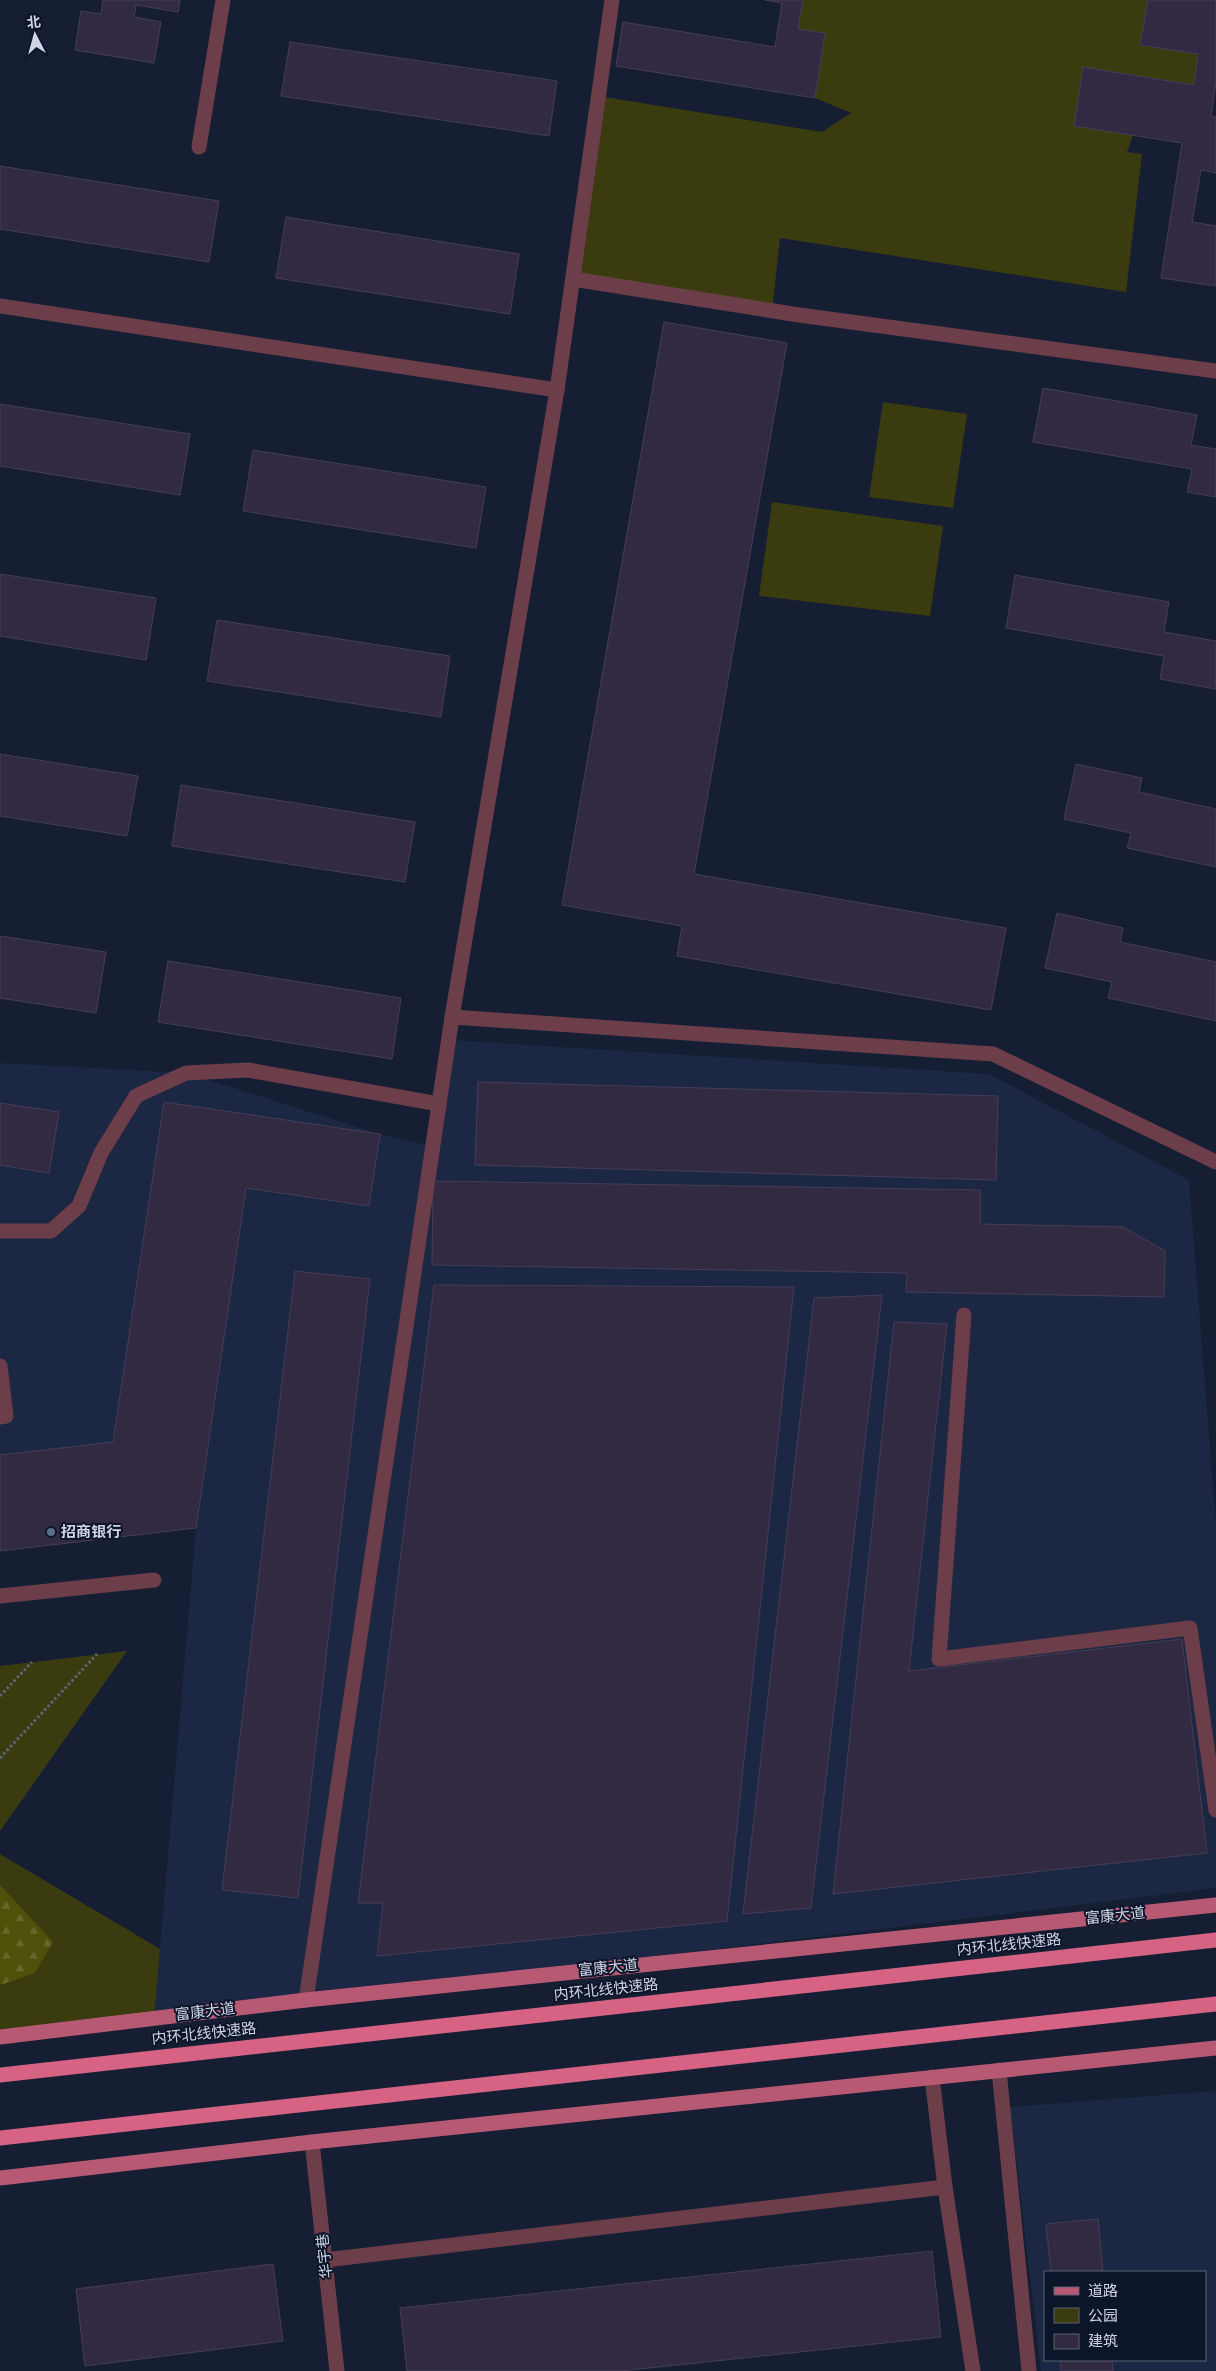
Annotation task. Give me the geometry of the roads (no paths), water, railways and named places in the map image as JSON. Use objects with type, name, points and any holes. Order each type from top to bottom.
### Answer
[{"type":"highway","name":"内环北线快速路","points":[[0,2075],[1216,1940]]},
{"type":"highway","points":[[0,2138],[1216,2004]]},
{"type":"main road","name":"富康大道","points":[[0,2036],[306,2000],[1216,1905]]},
{"type":"main road","points":[[0,2178],[312,2142],[1216,2048]]},
{"type":"street","points":[[200,148],[223,0]]},
{"type":"street","points":[[306,2000],[452,1017],[557,390],[612,0]]},
{"type":"street","points":[[573,279],[799,315],[1216,371]]},
{"type":"street","points":[[0,306],[557,390]]},
{"type":"street","points":[[452,1017],[993,1054],[1216,1162]]},
{"type":"street","points":[[0,1231],[51,1231],[79,1206],[101,1153],[136,1096],[186,1073],[248,1070],[439,1104]]},
{"type":"street","points":[[964,1315],[939,1659],[1190,1628],[1216,1810]]},
{"type":"street","points":[[0,1366],[6,1416],[0,1417]]},
{"type":"street","points":[[0,1596],[154,1580]]},
{"type":"street","points":[[999,2070],[1029,2371]]},
{"type":"street","points":[[932,2077],[945,2187],[971,2371]]},
{"type":"street","name":"华宇巷","points":[[312,2142],[337,2371]]},
{"type":"street","points":[[325,2260],[945,2187]]},
{"type":"place","name":"招商银行","points":[[51,1532]]}]
